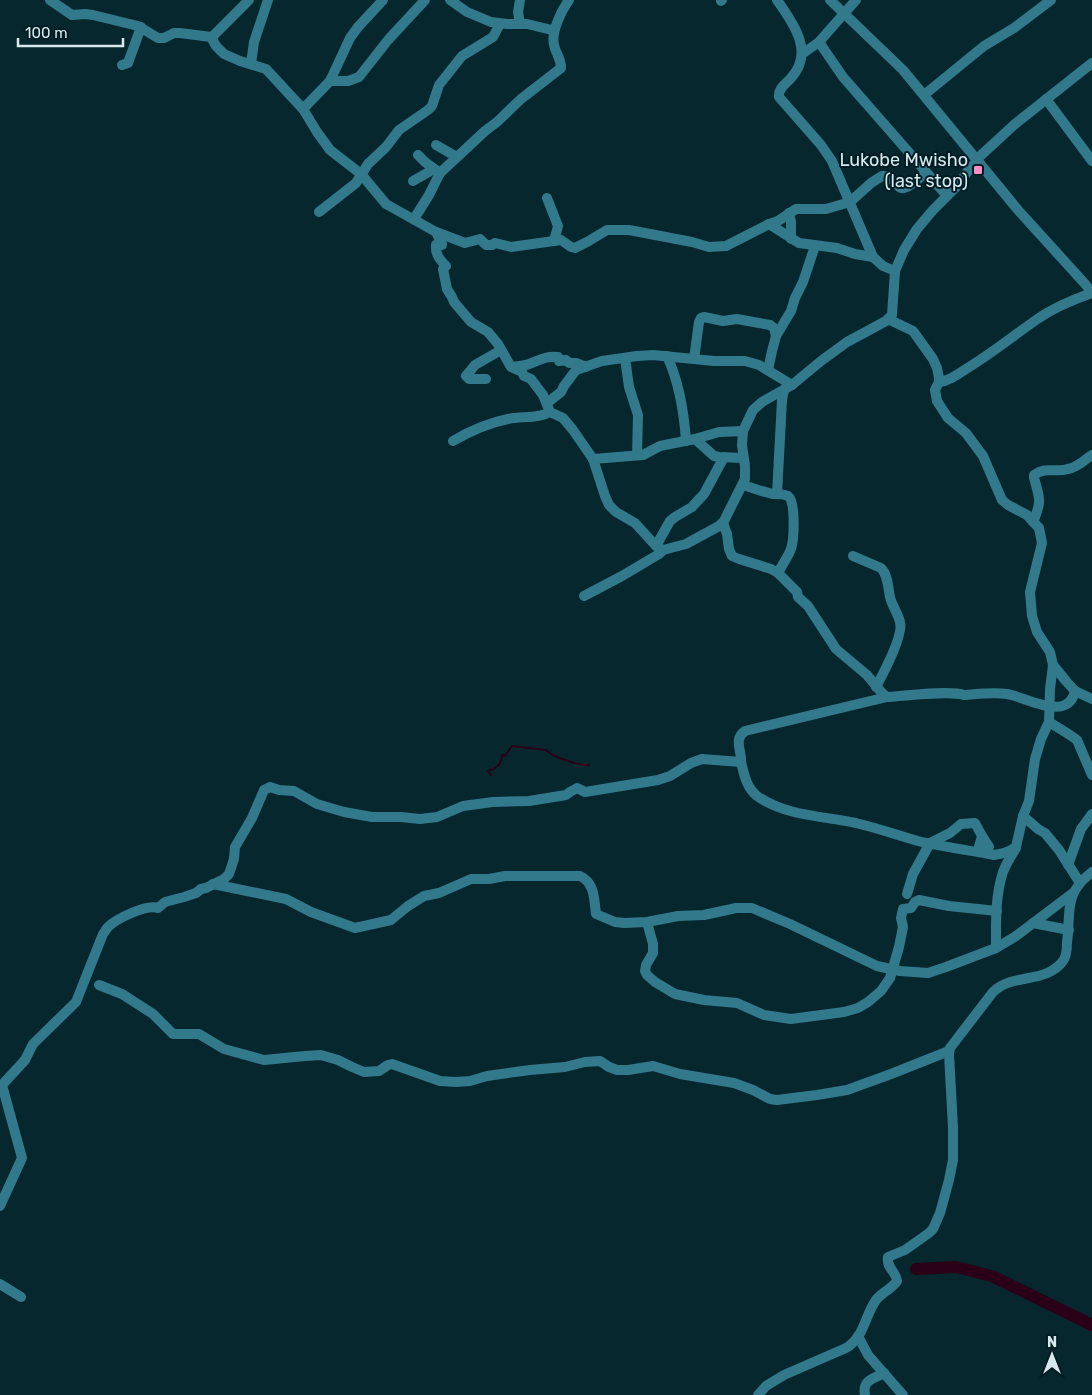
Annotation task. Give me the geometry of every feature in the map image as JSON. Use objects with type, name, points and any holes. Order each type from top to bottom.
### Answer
[{"type":"street","points":[[50,0],[72,15],[97,15],[141,27],[158,38],[164,38],[174,33],[212,37]]},
{"type":"street","points":[[212,37],[249,0]]},
{"type":"street","points":[[251,64],[256,35],[268,0]]},
{"type":"street","points":[[303,109],[330,81],[350,38],[383,0]]},
{"type":"street","points":[[330,81],[348,81],[359,77],[388,40],[425,0]]},
{"type":"street","points":[[450,0],[475,16],[500,24],[533,25],[552,30]]},
{"type":"street","points":[[520,0],[518,12],[520,24]]},
{"type":"street","points":[[413,181],[437,171],[457,157],[521,100],[561,68],[561,61],[554,47],[553,39],[561,11],[569,0]]},
{"type":"street","points":[[777,0],[802,45],[799,66],[780,90],[781,100],[807,128],[836,167],[873,257],[883,266],[895,271]]},
{"type":"street","points":[[830,0],[903,70],[1018,210],[1092,293],[1054,309],[1037,319],[976,364],[946,381],[939,382]]},
{"type":"street","points":[[802,54],[819,42],[856,0]]},
{"type":"street","points":[[924,95],[984,46],[1014,28],[1051,0]]},
{"type":"street","points":[[319,212],[356,182],[368,164],[386,147],[399,130],[432,106],[439,85],[462,56],[494,37],[500,24]]},
{"type":"street","points":[[122,64],[128,63],[141,27]]},
{"type":"street","points":[[212,37],[216,46],[224,54],[266,69],[303,109],[330,150],[361,174],[386,204],[436,232],[465,243],[480,239],[486,245],[496,243],[511,247],[560,240],[575,248],[607,230],[629,230],[714,248],[729,245],[800,208],[812,210],[826,209],[850,202],[871,183],[882,176],[888,176],[900,187],[904,188],[926,172]]},
{"type":"street","points":[[819,42],[843,76],[948,196]]},
{"type":"street","points":[[660,548],[686,544],[723,522],[743,485],[745,474],[742,444],[744,431],[755,408],[788,388],[842,345],[888,319],[893,310],[895,271],[899,259],[933,210],[948,196],[978,160],[1015,124],[1092,63]]},
{"type":"street","points":[[1046,99],[1092,161]]},
{"type":"street","points":[[436,145],[457,157]]},
{"type":"street","points":[[418,155],[437,171]]},
{"type":"street","points":[[414,219],[429,195],[437,171]]},
{"type":"street","points":[[547,198],[558,226],[554,241]]},
{"type":"street","points":[[790,213],[792,239]]},
{"type":"street","points":[[769,224],[798,243],[837,248],[873,257]]},
{"type":"street","points":[[436,232],[442,244],[442,246],[436,245],[436,251],[440,260],[446,266],[443,269],[447,289],[454,302],[471,322],[488,332],[511,367],[531,379],[549,407],[563,418],[577,435],[593,459],[609,505],[616,512],[639,526],[660,548]]},
{"type":"street","points":[[768,370],[776,336],[774,328],[791,310],[802,286],[816,246]]},
{"type":"street","points":[[694,359],[701,318],[724,321],[737,319],[776,326]]},
{"type":"street","points":[[888,319],[913,331],[933,360],[937,368],[939,382],[935,390],[937,401],[948,418],[970,437],[983,456],[1000,497],[1005,503],[1027,516],[1039,528],[1042,543],[1030,592],[1032,616],[1038,632],[1050,652],[1054,665],[1075,691],[1092,699]]},
{"type":"street","points":[[486,379],[469,379],[466,376],[475,365],[501,350]]},
{"type":"street","points":[[453,441],[471,431],[495,422],[545,415],[576,370],[602,361],[647,355],[745,361],[755,363],[768,370],[788,388]]},
{"type":"street","points":[[511,367],[528,365],[548,356],[558,357],[560,361],[566,360],[569,363],[586,367]]},
{"type":"street","points":[[666,356],[674,375],[690,440],[714,456],[744,458]]},
{"type":"street","points":[[625,358],[629,386],[638,415],[637,456]]},
{"type":"street","points":[[777,494],[782,400],[788,388]]},
{"type":"street","points":[[593,459],[637,456],[660,446],[719,432],[744,431]]},
{"type":"street","points":[[1033,522],[1040,500],[1034,475],[1048,469],[1068,470],[1078,466],[1092,455]]},
{"type":"street","points":[[584,596],[655,557],[670,521],[692,507],[704,494],[724,457]]},
{"type":"street","points":[[743,485],[786,496],[792,502],[793,527],[790,552],[778,573]]},
{"type":"street","points":[[723,522],[732,556],[778,573],[808,606],[836,649],[866,675],[887,697]]},
{"type":"street","points":[[853,556],[884,571],[888,582],[890,598],[900,622],[901,628],[897,640],[884,673],[876,687]]},
{"type":"street","points":[[996,948],[997,911],[1002,873],[1016,847],[1030,796],[1036,755],[1049,722],[1054,665]]},
{"type":"street","points":[[1016,847],[994,855],[930,843],[872,827],[795,812],[773,805],[757,796],[750,789],[741,762],[742,758],[738,740],[743,732],[887,697],[948,693],[964,695],[1006,694],[1050,706],[1060,706],[1067,704],[1074,697],[1075,691]]},
{"type":"street","points":[[1049,722],[1077,740],[1092,775]]},
{"type":"street","points":[[0,1206],[22,1158],[2,1085],[26,1060],[33,1044],[76,1002],[103,934],[108,927],[129,914],[146,908],[158,908],[165,902],[196,893],[200,889],[224,879],[229,874],[234,859],[235,847],[252,818],[264,790],[270,787],[294,791],[317,804],[344,812],[372,817],[401,817],[424,820],[440,816],[463,806],[492,802],[537,800],[566,795],[577,788],[584,792],[658,780],[702,760],[741,762]]},
{"type":"street","points":[[1068,865],[1081,829],[1092,814]]},
{"type":"street","points":[[1023,816],[1045,833],[1059,850],[1080,883]]},
{"type":"street","points":[[907,894],[913,874],[930,843],[950,833],[961,824],[975,823],[982,836]]},
{"type":"street","points":[[213,884],[286,899],[310,912],[355,928],[391,920],[424,896],[439,894],[471,879],[489,880],[505,876],[540,875],[580,876],[586,878],[591,884],[594,892],[596,914],[615,922],[647,922],[672,916],[709,914],[736,908],[752,908],[877,966],[892,970],[928,972],[936,971],[996,948],[1016,936],[1073,893],[1080,883],[1092,872]]},
{"type":"street","points":[[758,1395],[766,1386],[779,1377],[846,1348],[854,1342],[875,1302],[897,1281],[896,1275],[888,1266],[888,1258],[916,1243],[931,1231],[938,1220],[953,1160],[949,1051],[953,1043],[998,987],[1006,983],[1040,976],[1052,971],[1062,963],[1066,957],[1073,893]]},
{"type":"street","points":[[647,922],[653,944],[653,952],[645,971],[652,980],[672,993],[699,999],[740,1004],[764,1015],[798,1018],[844,1012],[858,1008],[881,991],[888,982],[899,947],[903,927],[901,918],[903,909],[911,908],[916,901],[997,911]]},
{"type":"street","points":[[1033,923],[1069,930]]},
{"type":"street","points":[[99,985],[122,994],[153,1014],[173,1034],[199,1034],[224,1049],[264,1060],[298,1056],[321,1056],[338,1060],[364,1072],[379,1071],[392,1064],[426,1077],[446,1082],[467,1081],[495,1075],[598,1061],[617,1070],[653,1066],[680,1074],[729,1082],[776,1100],[847,1090],[949,1051]]},
{"type":"street","points":[[0,1284],[21,1297]]},
{"type":"street","points":[[858,1336],[868,1355],[903,1395]]},
{"type":"street","points":[[865,1395],[864,1387],[867,1382],[884,1373]]},
{"type":"waterway","points":[[491,775],[488,771],[498,766],[502,755],[505,756],[512,746],[546,750],[566,760],[589,765]]},
{"type":"waterway","points":[[916,1269],[956,1267],[992,1276],[1092,1325]]},
{"type":"place","name":"Lukobe Mwisho (last stop)","points":[[978,170]]}]
